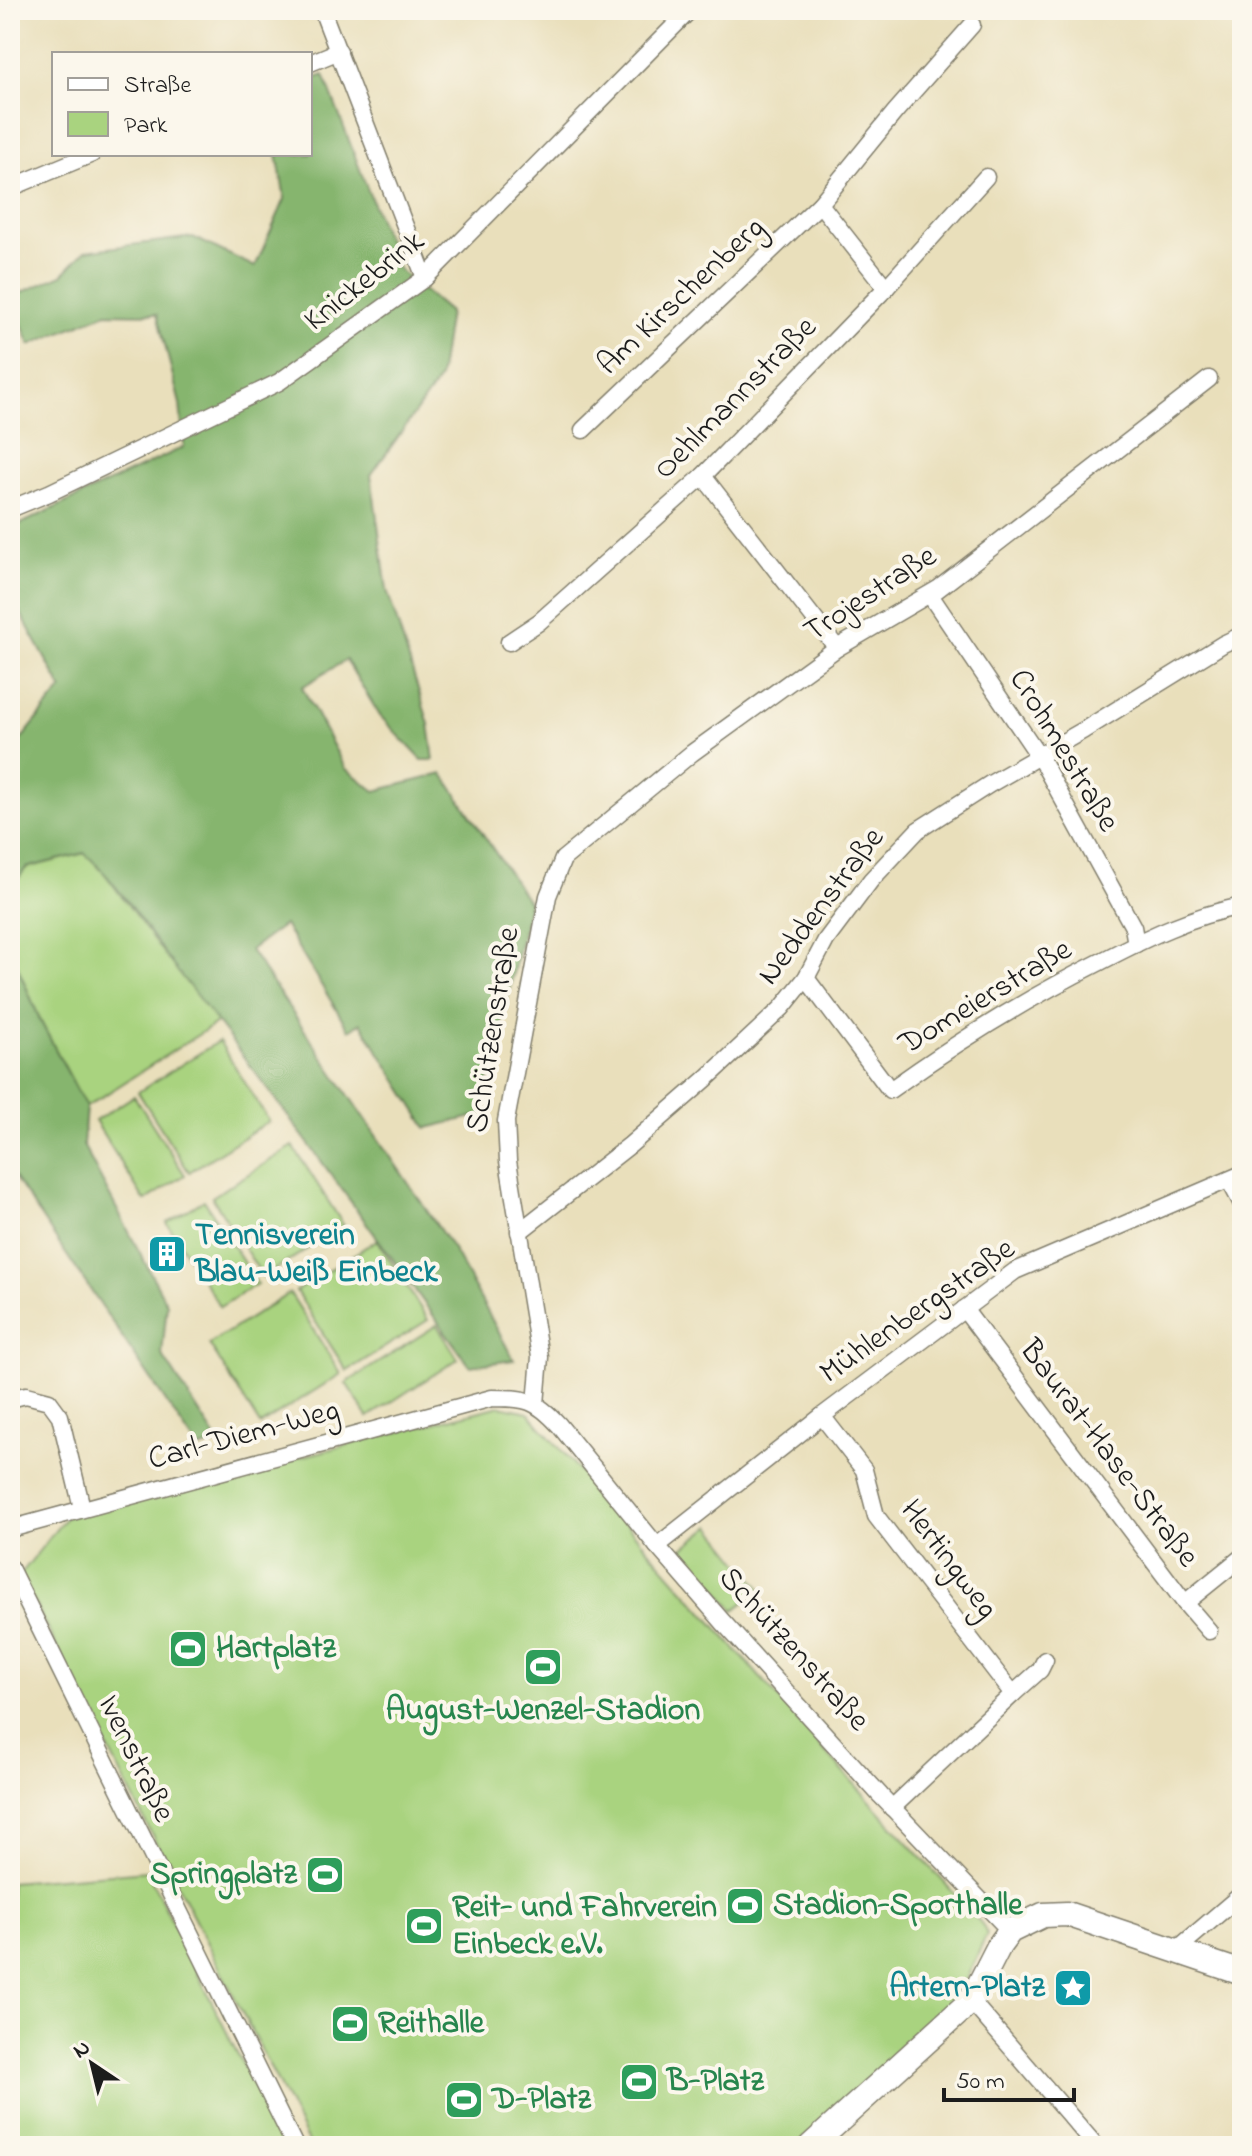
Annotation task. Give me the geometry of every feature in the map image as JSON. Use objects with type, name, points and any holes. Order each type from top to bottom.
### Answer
[{"type":"street","points":[[322,10],[425,278]]},
{"type":"street","name":"Knickebrink","points":[[10,509],[279,382],[425,278],[690,10]]},
{"type":"street","name":"Am Kirschenberg","points":[[583,430],[820,204],[972,25]]},
{"type":"street","points":[[312,62],[339,51]]},
{"type":"street","points":[[10,188],[87,156]]},
{"type":"street","name":"Oehlmannstraße","points":[[509,642],[539,622],[703,476],[886,288],[986,177]]},
{"type":"street","points":[[820,204],[886,288]]},
{"type":"street","name":"Trojestraße","points":[[563,859],[692,753],[837,648],[930,595],[1209,379]]},
{"type":"street","points":[[703,476],[837,648]]},
{"type":"street","name":"Crohmestraße","points":[[930,595],[1039,756],[1133,927],[1136,944]]},
{"type":"street","name":"Neddenstraße","points":[[519,1232],[630,1145],[782,1008],[806,978],[826,940],[871,880],[918,830],[1242,635]]},
{"type":"street","name":"Schützenstraße","points":[[563,859],[548,896],[506,1121],[508,1161],[540,1357],[536,1404],[559,1425],[657,1546],[1005,1939]]},
{"type":"street","name":"Domeierstraße","points":[[806,978],[890,1090],[979,1029],[1042,991],[1209,912],[1242,906]]},
{"type":"street","points":[[1236,1177],[1242,1204]]},
{"type":"street","name":"Mühlenbergstraße","points":[[657,1546],[822,1416],[1015,1271],[1236,1177]]},
{"type":"street","name":"Baurat-Hase-Straße","points":[[964,1309],[1209,1631]]},
{"type":"street","points":[[10,1399],[26,1395],[49,1401],[60,1416],[82,1508]]},
{"type":"street","name":"Carl-Diem-Weg","points":[[10,1529],[492,1398],[521,1398],[536,1404]]},
{"type":"street","name":"Hertingweg","points":[[822,1416],[864,1470],[876,1516],[1013,1694]]},
{"type":"street","points":[[1185,1603],[1242,1557]]},
{"type":"street","name":"Ivenstraße","points":[[10,1568],[295,2146]]},
{"type":"street","points":[[892,1808],[1040,1670],[1045,1660]]},
{"type":"street","points":[[1174,1952],[1242,1894]]},
{"type":"street","points":[[811,2146],[971,2001],[1005,1939],[1043,1915],[1067,1914],[1242,1973]]},
{"type":"street","points":[[971,2001],[1096,2146]]},
{"type":"green space","points":[[324,75],[398,269],[449,312],[439,379],[371,475],[387,590],[429,724],[434,760],[422,760],[380,716],[346,660],[302,687],[345,768],[375,791],[443,774],[529,903],[481,1115],[427,1128],[361,1023],[349,1030],[284,925],[250,950],[453,1249],[514,1360],[470,1366],[289,1118],[97,865],[84,853],[26,868],[10,889],[10,775],[19,742],[62,689],[10,594],[10,529],[184,447],[180,404],[157,314],[106,313],[30,345],[11,297],[62,275],[85,251],[193,237],[255,267],[285,199],[277,156],[312,156],[312,79]]},
{"type":"green space","points":[[85,853],[100,867],[218,1022],[86,1107],[41,1022],[10,949],[10,889],[26,868]]},
{"type":"green space","points":[[10,949],[41,1022],[86,1107],[83,1145],[167,1304],[162,1355],[219,1443],[198,1449],[10,1171]]},
{"type":"green space","points":[[219,1041],[269,1121],[189,1172],[138,1092]]},
{"type":"green space","points":[[134,1096],[185,1175],[145,1201],[95,1121]]},
{"type":"green space","points":[[293,1146],[344,1226],[263,1277],[212,1197]]},
{"type":"green space","points":[[204,1200],[257,1284],[220,1307],[167,1223]]},
{"type":"green space","points":[[377,1240],[428,1320],[347,1371],[296,1291]]},
{"type":"green space","points":[[290,1293],[341,1374],[260,1425],[209,1344]]},
{"type":"green space","points":[[437,1325],[458,1359],[368,1417],[346,1383]]},
{"type":"green space","points":[[500,1406],[528,1412],[822,1748],[982,1924],[987,1934],[964,1984],[949,2006],[796,2146],[310,2146],[20,1575],[66,1517]]},
{"type":"green space","points":[[711,1526],[761,1589],[734,1610],[682,1549]]},
{"type":"green space","points":[[147,1871],[283,2146],[10,2146],[10,1882]]},
{"type":"place","name":"Tennisverein Blau-Weiß Einbeck","points":[[167,1254]]},
{"type":"place","name":"Hartplatz","points":[[188,1649]]},
{"type":"place","name":"August-Wenzel-Stadion","points":[[543,1667]]},
{"type":"place","name":"Springplatz","points":[[325,1875]]},
{"type":"place","name":"Stadion-Sporthalle","points":[[745,1906]]},
{"type":"place","name":"Reit- und Fahrverein Einbeck e.V.","points":[[424,1926]]},
{"type":"place","name":"Artern-Platz","points":[[1073,1988]]},
{"type":"place","name":"Reithalle","points":[[350,2024]]},
{"type":"place","name":"B-Platz","points":[[639,2082]]},
{"type":"place","name":"D-Platz","points":[[464,2100]]}]
